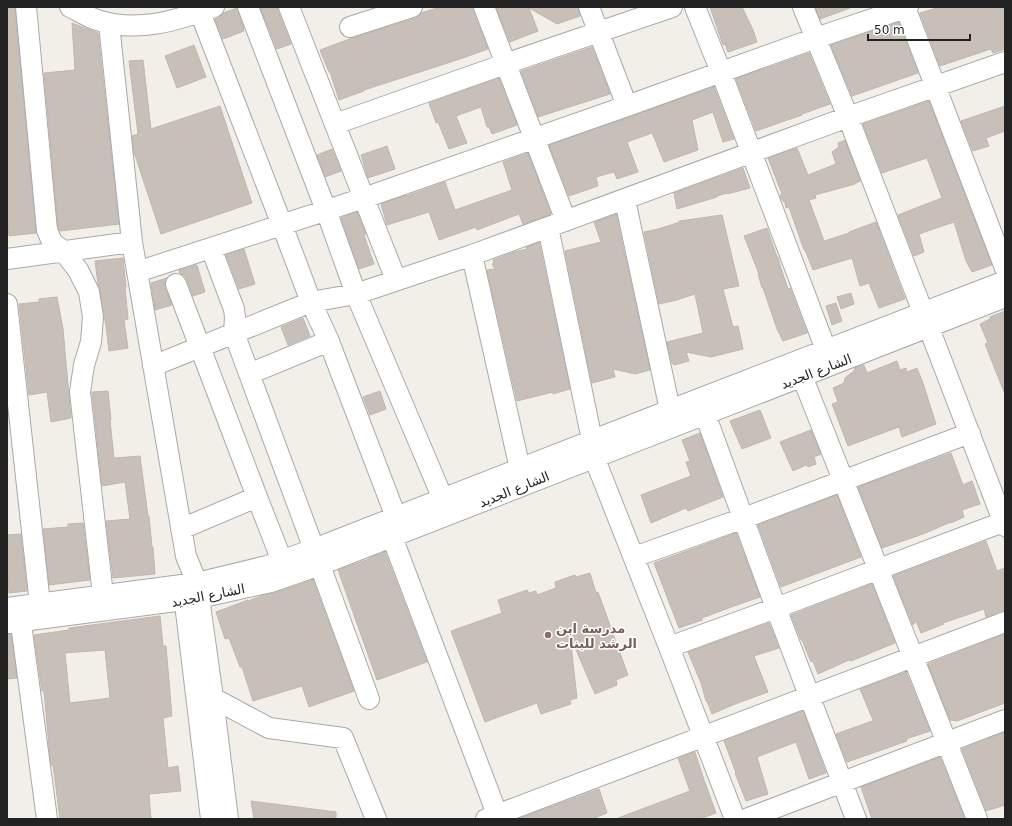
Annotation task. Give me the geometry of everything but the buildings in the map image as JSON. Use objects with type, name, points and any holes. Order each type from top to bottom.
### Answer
[{"type":"street","points":[[26,7],[47,230],[52,242],[63,251],[78,270],[89,292],[93,317],[91,342],[84,365],[80,392],[103,595]]},
{"type":"street","points":[[70,7],[95,20],[109,24],[137,26],[166,22],[207,9],[282,225],[311,302],[329,341],[396,517]]},
{"type":"street","points":[[248,7],[326,210],[356,294],[443,499]]},
{"type":"street","points":[[289,7],[396,280]]},
{"type":"street","points":[[350,27],[412,7]]},
{"type":"street","points":[[484,7],[534,138],[557,224],[593,449],[735,819]]},
{"type":"street","points":[[589,7],[627,106]]},
{"type":"street","points":[[335,124],[672,7]]},
{"type":"street","points":[[695,7],[826,350]]},
{"type":"street","points":[[669,647],[1004,524],[848,118],[803,7]]},
{"type":"street","points":[[137,272],[364,198],[906,7],[1005,268]]},
{"type":"street","points":[[109,24],[132,242],[186,556],[211,819]]},
{"type":"street","points":[[153,366],[311,302],[356,294],[472,255],[1005,62]]},
{"type":"street","points":[[625,200],[670,410]]},
{"type":"street","points":[[7,259],[132,242]]},
{"type":"street","points":[[211,248],[234,309],[234,333],[369,699]]},
{"type":"street","points":[[472,255],[520,469]]},
{"type":"street","name":"الشارع الجديد","points":[[14,615],[271,582],[396,517],[520,469],[593,449],[705,414],[802,376],[926,320],[1005,281]]},
{"type":"street","points":[[176,284],[282,561]]},
{"type":"street","name":"الشارع الجديد","points":[[14,615],[40,604],[103,595],[190,592],[282,561],[317,557],[392,537],[593,449],[670,410],[826,350],[1005,297]]},
{"type":"street","points":[[7,304],[40,604]]},
{"type":"street","points":[[249,374],[329,341]]},
{"type":"street","points":[[802,376],[977,819]]},
{"type":"street","points":[[705,414],[776,608],[856,819]]},
{"type":"street","points":[[634,558],[970,433]]},
{"type":"street","points":[[181,529],[257,497]]},
{"type":"street","points":[[392,537],[491,817],[1005,622]]},
{"type":"street","points":[[190,592],[213,698],[228,819]]},
{"type":"street","points":[[14,615],[47,819]]},
{"type":"street","points":[[213,698],[269,728],[344,738],[376,819]]},
{"type":"street","points":[[746,819],[1005,720]]},
{"type":"place","name":"مدرسة ابن الرشد للبنات","points":[[548,635]]}]
